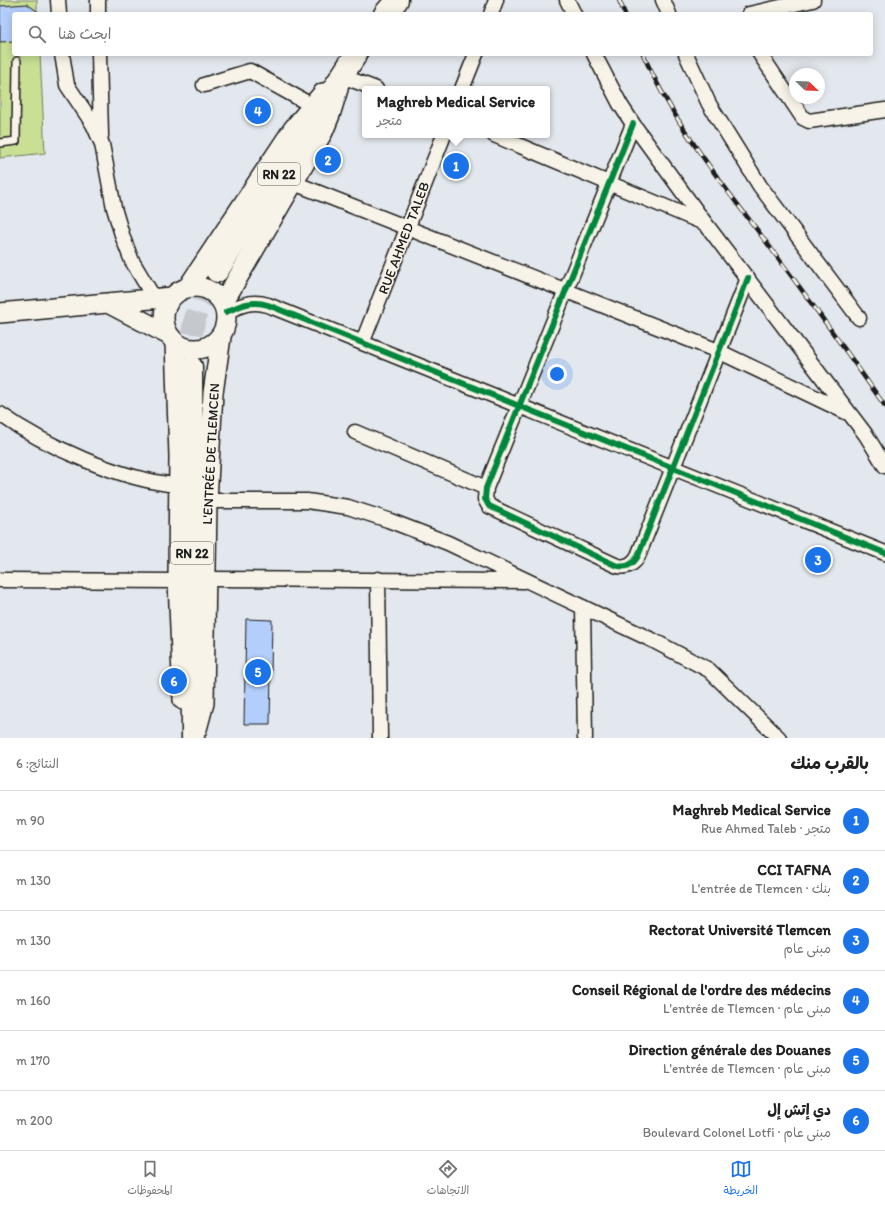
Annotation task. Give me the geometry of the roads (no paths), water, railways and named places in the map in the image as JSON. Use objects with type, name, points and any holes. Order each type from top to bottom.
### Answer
[{"type":"main road","name":"RN 22","points":[[217,271],[355,56]]},
{"type":"main road","points":[[188,287],[293,129],[311,105],[342,76]]},
{"type":"main road","points":[[110,304],[184,347],[194,349],[204,348],[213,344],[220,337],[226,321],[225,307],[330,115],[342,76]]},
{"type":"main road","points":[[0,313],[110,304],[163,297],[188,287],[205,288],[212,291],[225,307]]},
{"type":"main road","points":[[163,297],[166,305],[164,326],[172,339],[179,456],[177,485],[178,581],[182,696],[186,719],[193,738]]},
{"type":"main road","name":"L'ENTRÉE DE TLEMCEN","points":[[193,738],[204,703],[207,500],[213,393],[220,337]]},
{"type":"main road","name":"RN 22","points":[[191,367],[193,738]]},
{"type":"street","points":[[58,0],[59,12]]},
{"type":"street","points":[[98,0],[98,12]]},
{"type":"street","points":[[492,12],[496,0]]},
{"type":"street","points":[[567,0],[573,12]]},
{"type":"street","points":[[664,0],[668,12]]},
{"type":"street","points":[[758,12],[813,0]]},
{"type":"street","points":[[62,56],[66,84],[93,124],[101,142]]},
{"type":"street","points":[[99,56],[101,142],[114,208],[132,261],[163,297]]},
{"type":"street","points":[[463,86],[475,56]]},
{"type":"street","points":[[595,56],[617,99],[633,124],[705,223],[866,435],[885,466]]},
{"type":"street","points":[[687,56],[709,104],[760,186],[859,318]]},
{"type":"street","points":[[761,56],[803,118],[809,121],[885,110]]},
{"type":"street","points":[[204,85],[250,71],[311,105]]},
{"type":"street","points":[[342,76],[368,86]]},
{"type":"street","points":[[633,124],[486,488],[485,499],[492,508],[615,565],[626,567],[635,561],[748,278]]},
{"type":"street","name":"RUE AHMED TALEB","points":[[363,341],[443,138]]},
{"type":"street","points":[[501,138],[705,223]]},
{"type":"street","points":[[294,183],[718,351],[850,414]]},
{"type":"street","points":[[225,307],[246,303],[261,303],[363,341],[885,553]]},
{"type":"street","points":[[0,414],[18,426],[74,455],[134,478],[156,484],[177,485]]},
{"type":"street","points":[[355,432],[486,488]]},
{"type":"street","points":[[207,500],[307,501],[348,507],[388,520],[448,543],[654,641],[708,670],[779,738]]},
{"type":"street","points":[[207,579],[529,581]]},
{"type":"street","points":[[378,579],[380,738]]},
{"type":"street","points":[[0,580],[178,581]]},
{"type":"street","points":[[583,607],[584,738]]},
{"type":"lane","points":[[0,143],[16,142],[17,61]]},
{"type":"tunnel","points":[[191,367],[192,338],[195,317],[217,271]]},
{"type":"railway","points":[[619,0],[624,12]]},
{"type":"railway","points":[[644,56],[668,103],[698,150],[810,301],[885,406]]},
{"type":"place","name":"Conseil Régional de l'ordre des médecins","points":[[258,111]]},
{"type":"place","name":"CCI TAFNA","points":[[328,160]]},
{"type":"place","name":"Maghreb Medical Service","points":[[456,166]]},
{"type":"place","name":"Rectorat Université Tlemcen","points":[[818,560]]},
{"type":"place","name":"Direction générale des Douanes","points":[[258,672]]},
{"type":"place","name":"دي إتش إل","points":[[174,681]]}]
